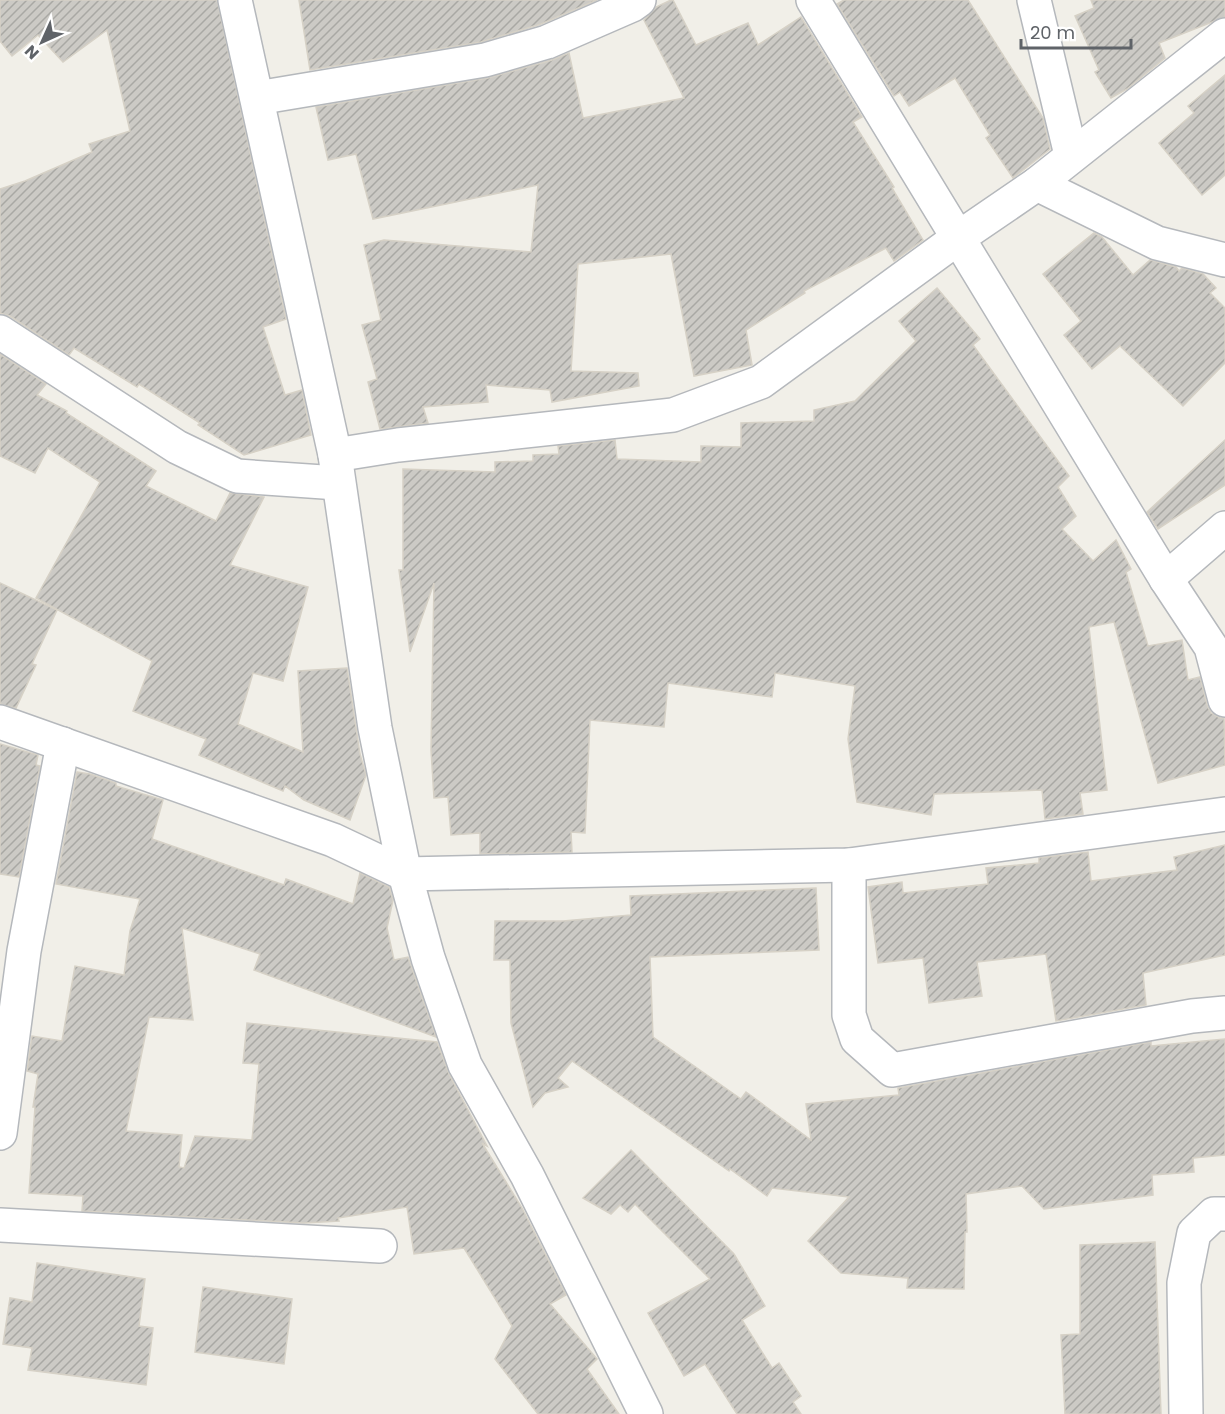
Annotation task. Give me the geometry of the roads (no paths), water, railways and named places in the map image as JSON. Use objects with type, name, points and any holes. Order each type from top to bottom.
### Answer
[{"type":"street","points":[[235,0],[337,469],[375,728],[405,873],[428,958],[465,1065],[527,1175],[646,1414]]},
{"type":"street","points":[[257,98],[485,60],[547,42],[639,0]]},
{"type":"street","points":[[813,0],[1166,579],[1211,647],[1225,700]]},
{"type":"street","points":[[1034,0],[1071,155]]},
{"type":"street","points":[[0,333],[177,447],[237,476],[337,469],[398,445],[673,415],[761,382],[958,238],[1037,184],[1225,35]]},
{"type":"street","points":[[1037,184],[1157,243],[1225,260]]},
{"type":"street","points":[[1166,579],[1225,528]]},
{"type":"street","points":[[0,722],[333,840],[405,873],[849,865],[1225,814]]},
{"type":"street","points":[[0,1133],[12,948],[63,744]]},
{"type":"street","points":[[849,865],[849,1015],[857,1039],[892,1070],[1192,1016],[1225,1013]]},
{"type":"street","points":[[1186,1414],[1184,1283],[1194,1233],[1214,1214],[1225,1214]]},
{"type":"street","points":[[0,1226],[380,1246]]}]
